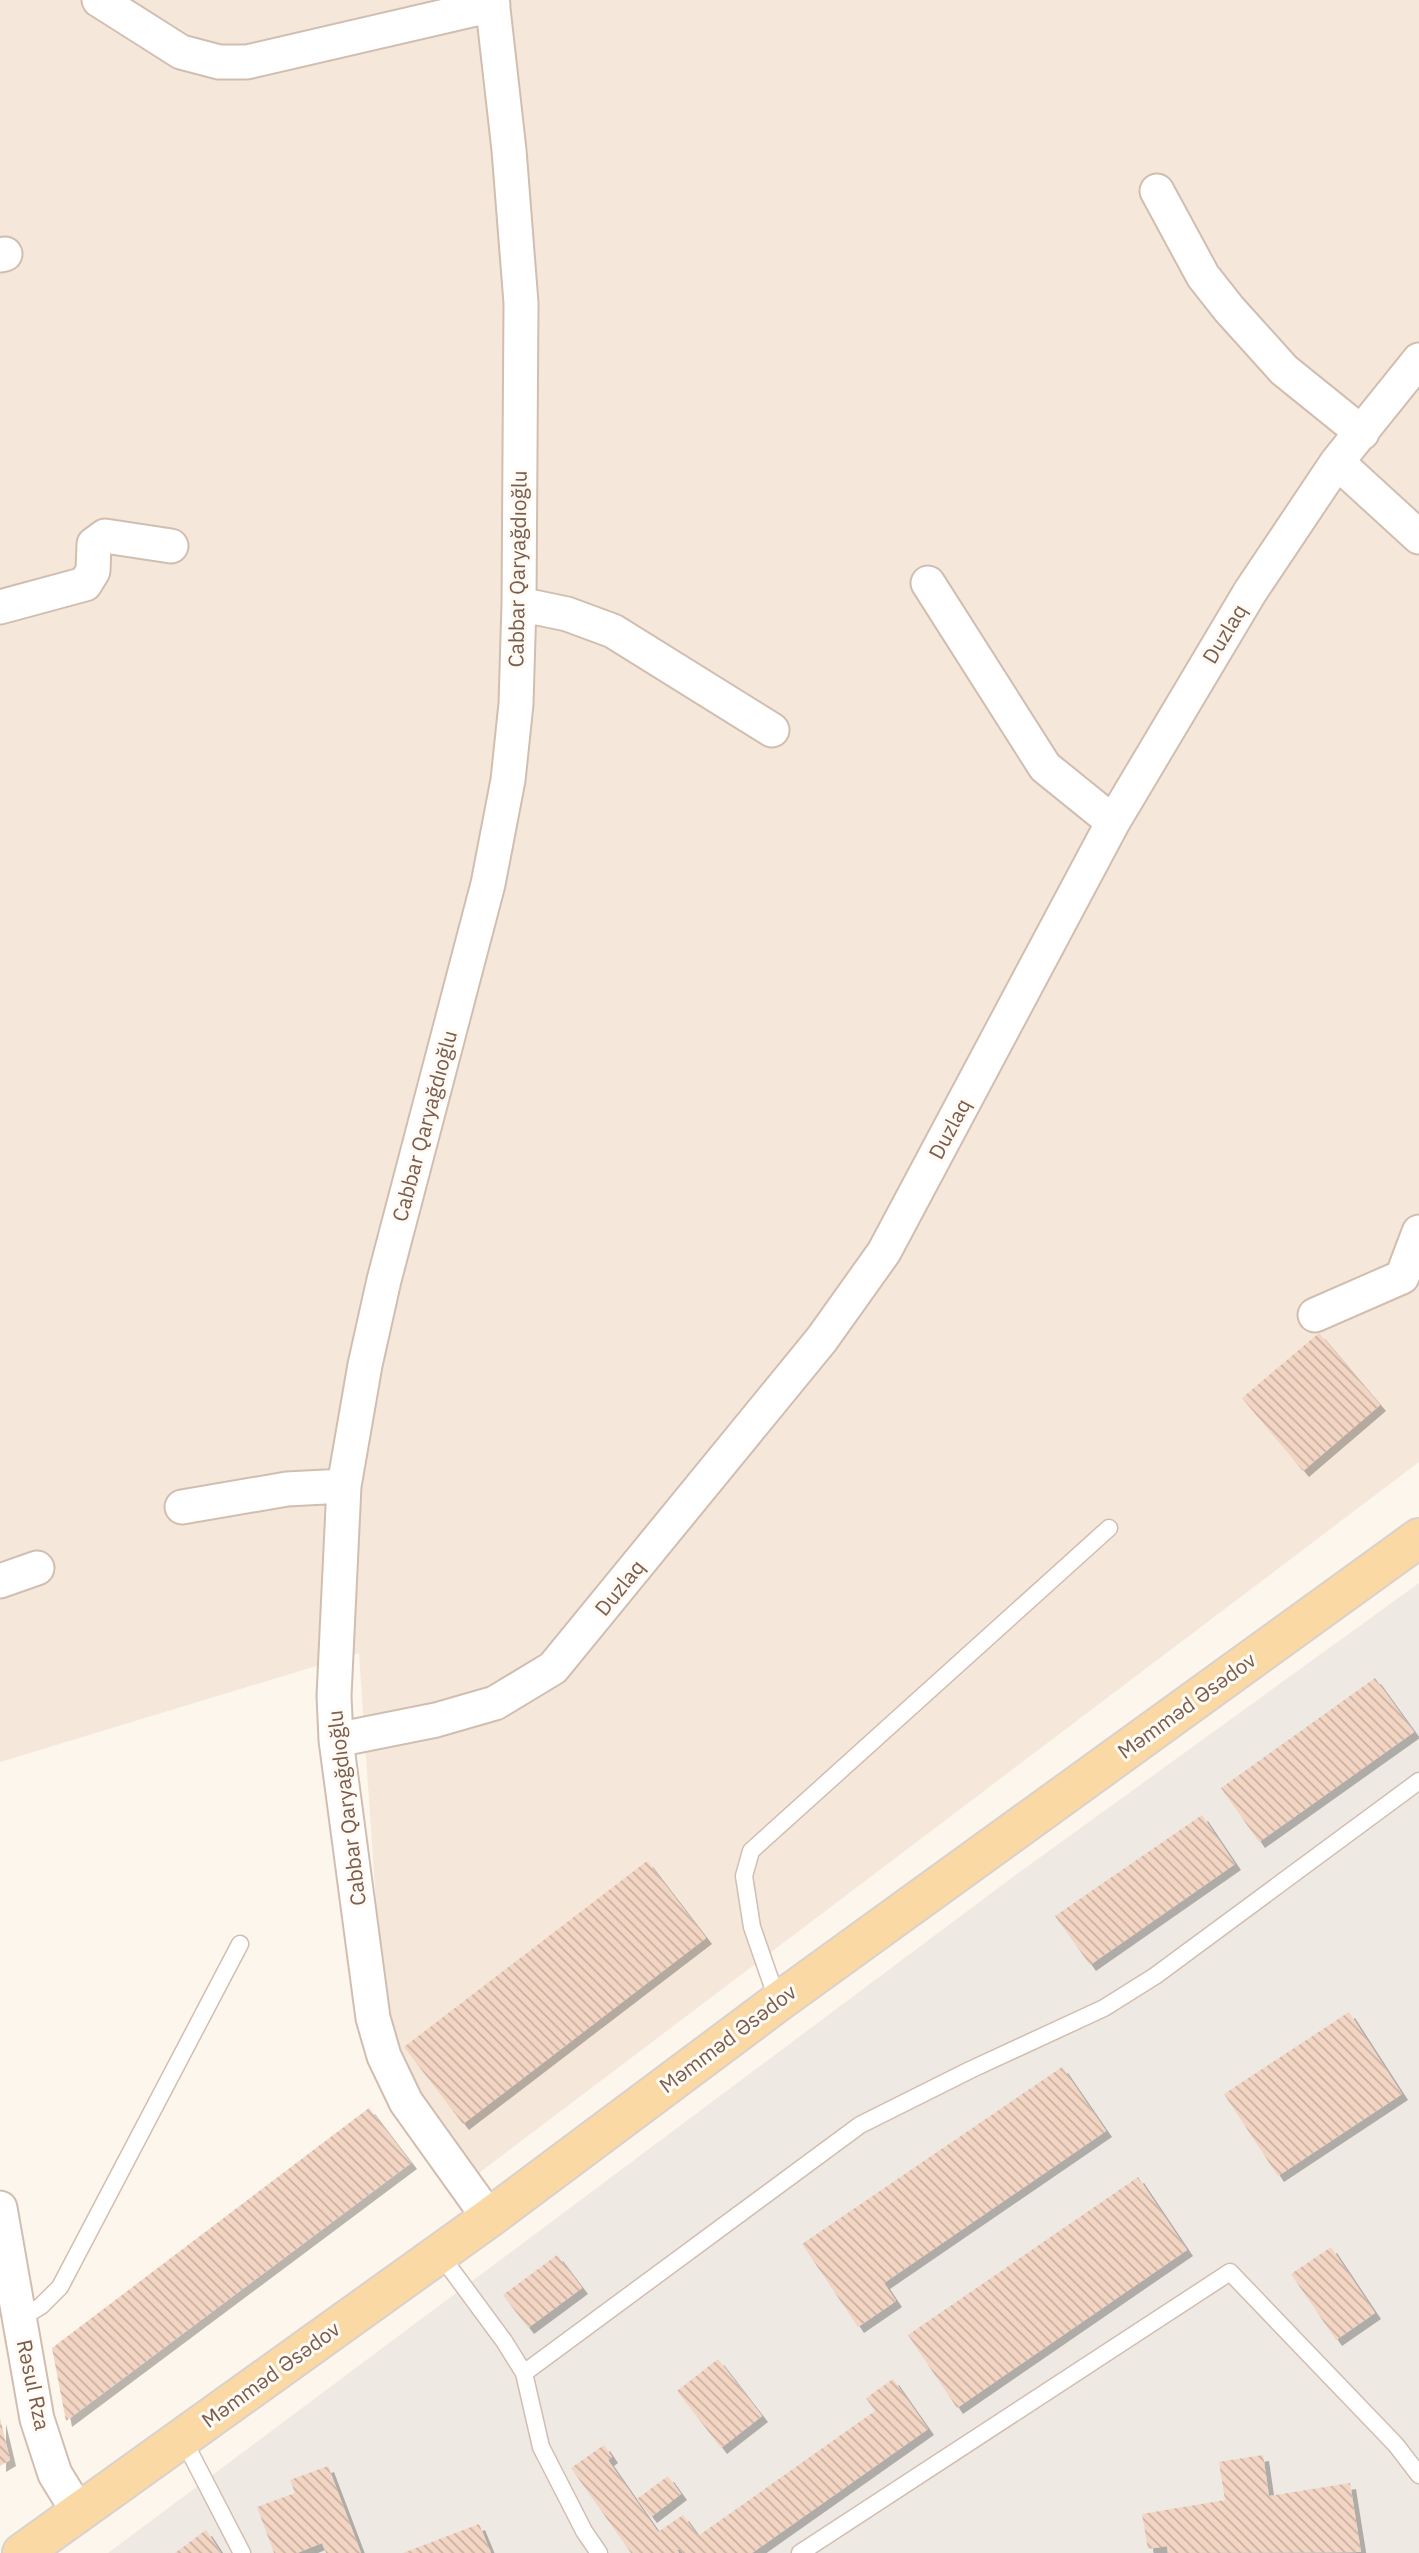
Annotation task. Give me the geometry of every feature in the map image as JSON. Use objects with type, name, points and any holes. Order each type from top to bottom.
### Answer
[{"type":"main road","name":"Məmməd Əsədov","points":[[30,2550],[489,2218],[778,2002],[1419,1538]]},
{"type":"street","points":[[99,0],[181,52],[219,62],[247,62],[492,3]]},
{"type":"street","name":"Cabbar Qaryağdıoğlu","points":[[489,2218],[406,2102],[384,2056],[373,2018],[336,1740],[334,1696],[344,1486],[365,1365],[384,1280],[490,871],[509,767],[516,704],[521,303],[509,150],[492,3]]},
{"type":"street","points":[[1157,191],[1203,276],[1229,309],[1284,370],[1362,433]]},
{"type":"street","name":"Duzlaq","points":[[336,1740],[436,1720],[495,1703],[554,1668],[822,1339],[884,1252],[1114,822],[1250,592],[1337,462],[1419,360]]},
{"type":"street","points":[[1337,462],[1419,537]]},
{"type":"street","points":[[0,607],[85,584],[93,571],[94,544],[105,536],[170,546]]},
{"type":"street","points":[[928,583],[1045,766],[1114,822]]},
{"type":"street","points":[[519,604],[567,614],[613,631],[772,730]]},
{"type":"street","points":[[1315,1315],[1411,1289],[1419,1232]]},
{"type":"street","points":[[182,1507],[287,1489],[344,1486]]},
{"type":"street","points":[[0,1581],[37,1568]]},
{"type":"street","name":"Rəsul Rza","points":[[0,2208],[37,2419],[55,2474],[79,2513]]},
{"type":"lane","points":[[778,2002],[752,1927],[744,1876],[751,1851],[1109,1528]]},
{"type":"lane","points":[[524,2373],[860,2126],[970,2070],[1104,2008],[1155,1976],[1419,1781]]},
{"type":"lane","points":[[20,2319],[41,2306],[60,2287],[240,1944]]},
{"type":"lane","points":[[439,2253],[504,2341],[524,2373],[541,2447],[565,2497],[599,2553]]},
{"type":"lane","points":[[800,2553],[1230,2272],[1396,2445],[1419,2475]]},
{"type":"lane","points":[[183,2439],[242,2553]]},
{"type":"shaded area","points":[[0,0],[1419,0],[1419,1462],[475,2176],[396,2057],[383,2006],[359,1653],[0,1762]]},
{"type":"shaded area","points":[[1419,1583],[1419,2553],[108,2553],[1017,1874]]},
{"type":"building","points":[[1319,1333],[1380,1405],[1303,1471],[1242,1398]]},
{"type":"building","points":[[1375,1678],[1414,1732],[1259,1842],[1221,1788]]},
{"type":"building","points":[[1202,1815],[1235,1864],[1090,1965],[1055,1916]]},
{"type":"building","points":[[647,1861],[706,1938],[463,2124],[404,2047]]},
{"type":"building","points":[[1349,2012],[1402,2094],[1278,2176],[1224,2094]]},
{"type":"building","points":[[1062,2067],[1106,2131],[884,2283],[896,2301],[858,2327],[802,2244]]},
{"type":"building","points":[[369,2108],[411,2163],[66,2421],[52,2348]]},
{"type":"building","points":[[1138,2177],[1187,2250],[957,2408],[908,2335]]},
{"type":"building","points":[[1331,2247],[1375,2313],[1336,2340],[1291,2274]]},
{"type":"building","points":[[557,2255],[582,2288],[528,2328],[503,2295]]},
{"type":"building","points":[[718,2359],[762,2416],[721,2448],[677,2391]]},
{"type":"building","points":[[893,2379],[928,2429],[752,2553],[683,2553],[680,2549],[677,2550],[679,2553],[631,2553],[571,2468],[604,2445],[612,2457],[608,2460],[658,2532],[683,2515],[698,2536],[875,2411],[866,2398]]},
{"type":"building","points":[[0,2418],[10,2460],[0,2466]]},
{"type":"building","points":[[1263,2455],[1269,2496],[1350,2483],[1361,2552],[1168,2553],[1167,2546],[1148,2549],[1142,2514],[1225,2500],[1219,2462]]},
{"type":"building","points":[[328,2466],[361,2553],[326,2553],[322,2543],[297,2553],[274,2553],[257,2507],[295,2493],[290,2480]]},
{"type":"building","points":[[668,2476],[681,2494],[651,2517],[637,2499]]},
{"type":"building","points":[[479,2524],[491,2553],[403,2553]]},
{"type":"building","points":[[206,2530],[221,2553],[175,2553]]}]
